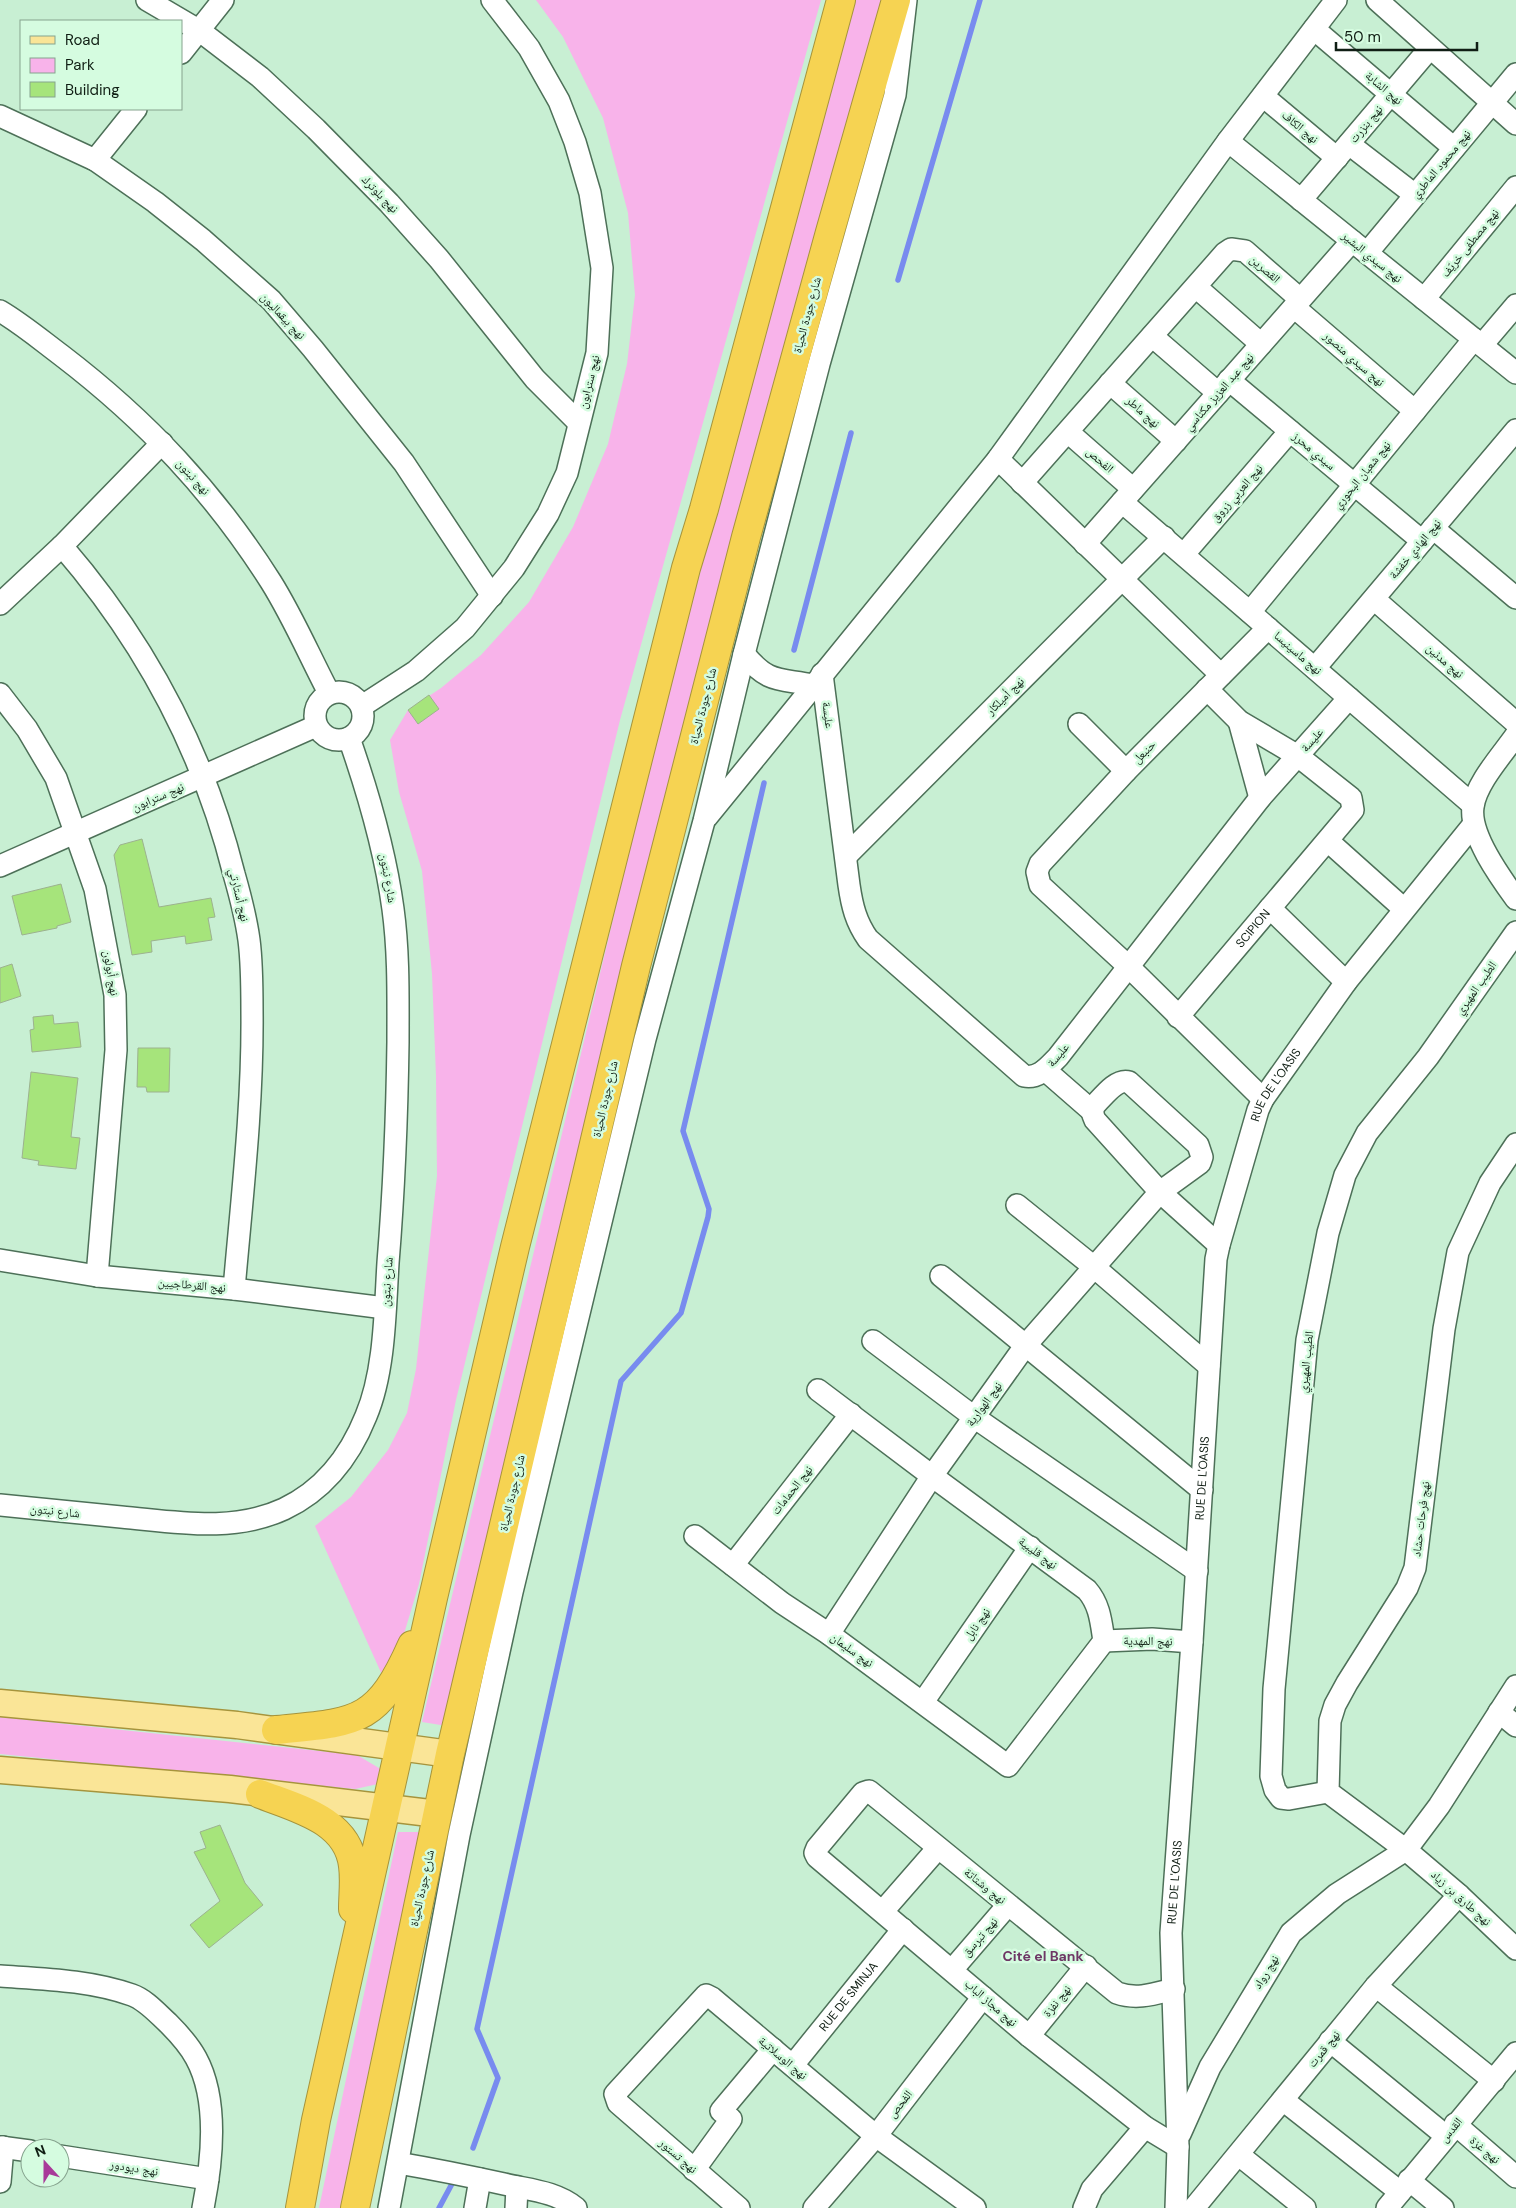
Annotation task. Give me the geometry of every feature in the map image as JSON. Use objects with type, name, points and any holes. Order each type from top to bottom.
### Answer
[{"type":"highway","points":[[300,2208],[316,2120],[433,1598],[538,1156],[684,578],[841,0]]},
{"type":"highway","name":"شارع جودة الحياة","points":[[355,2208],[450,1754],[636,966],[746,538],[832,222],[896,0]]},
{"type":"highway","points":[[276,1730],[353,1720],[372,1710],[389,1689],[402,1668],[433,1598]]},
{"type":"highway","points":[[260,1794],[314,1816],[333,1828],[343,1838],[353,1865],[352,1966]]},
{"type":"main road","points":[[0,1703],[276,1730],[450,1754]]},
{"type":"main road","points":[[0,1770],[260,1794],[438,1814]]},
{"type":"street","name":"نهج بلوترك","points":[[147,0],[181,20]]},
{"type":"street","points":[[182,53],[223,0]]},
{"type":"street","name":"نهج سترابون","points":[[362,706],[416,671],[464,628],[514,568],[548,514],[567,473],[597,353],[602,268],[590,193],[575,142],[559,101],[529,48],[492,0]]},
{"type":"street","points":[[389,2208],[459,1835],[512,1592],[645,1039],[704,821],[744,654],[819,364],[895,95],[906,0]]},
{"type":"street","points":[[704,821],[998,459],[1228,141],[1336,0]]},
{"type":"street","points":[[1377,0],[1516,124]]},
{"type":"street","name":"نهج بلوترك","points":[[182,20],[200,31],[260,78],[316,129],[389,203],[439,259],[535,380],[580,423]]},
{"type":"street","name":"نهج الشابة","points":[[1314,29],[1454,148]]},
{"type":"street","name":"نهج بنزرت","points":[[1301,200],[1430,48]]},
{"type":"street","name":"نهج محمود الماطري","points":[[1359,247],[1415,195],[1516,74]]},
{"type":"street","name":"نهج الكاف","points":[[1263,96],[1343,151],[1415,195]]},
{"type":"street","points":[[95,160],[135,110]]},
{"type":"street","name":"نهج بيقماليون","points":[[0,116],[95,160],[155,202],[204,240],[271,300],[326,364],[404,463],[492,596]]},
{"type":"street","name":"نهج سيدي البشير","points":[[1228,141],[1516,373]]},
{"type":"street","name":"نهج مصطفى خريّف","points":[[1424,299],[1516,187]]},
{"type":"street","name":"نهج عبد العزيز مكناسي","points":[[1086,544],[1297,303],[1359,247]]},
{"type":"street","name":"القصرين","points":[[1196,287],[1225,253],[1232,249],[1245,251],[1297,303]]},
{"type":"street","points":[[1022,483],[1196,287],[1261,344]]},
{"type":"street","name":"نهج سيدي منصور","points":[[1297,303],[1415,411]]},
{"type":"street","name":"نهج شعبان البحوري","points":[[1250,612],[1415,411],[1478,342],[1516,305]]},
{"type":"street","name":"نهج نبتون","points":[[0,311],[96,382],[162,443],[217,503],[267,576],[329,693]]},
{"type":"street","name":"سيدي محرز","points":[[1152,336],[1223,387],[1290,431],[1354,484],[1428,534],[1516,598]]},
{"type":"street","name":"نهج ماطر","points":[[1110,383],[1176,441]]},
{"type":"street","name":"نهج الهادي خفشة","points":[[1315,668],[1516,430]]},
{"type":"street","name":"نهج العربي زروق","points":[[1184,554],[1290,431]]},
{"type":"street","name":"الفحص","points":[[1068,432],[1128,496]]},
{"type":"street","points":[[0,604],[62,546],[162,443]]},
{"type":"street","points":[[998,459],[1122,579],[1214,682],[1239,721],[1260,798]]},
{"type":"street","name":"نهج ماسينيسا","points":[[1128,496],[1164,538],[1349,698],[1473,815]]},
{"type":"street","name":"نهج أميلكار","points":[[846,856],[1164,538]]},
{"type":"street","name":"نهج أستارتي","points":[[62,546],[93,582],[160,681],[186,734],[204,777],[227,845],[249,940],[252,1047],[248,1125],[234,1289]]},
{"type":"street","name":"نهج مدنين","points":[[1374,598],[1516,723]]},
{"type":"street","name":"حنبعل","points":[[1128,966],[1040,885],[1036,872],[1040,864],[1126,771],[1268,628]]},
{"type":"street","points":[[744,654],[757,669],[771,678],[818,680]]},
{"type":"street","name":"عليسة","points":[[818,680],[846,856],[852,908],[859,925],[868,939],[1024,1076],[1031,1077],[1046,1070],[1058,1057],[1260,798],[1349,698]]},
{"type":"street","points":[[338,691],[348,693],[356,698],[362,706],[364,715],[362,724],[357,733],[349,738],[340,740],[330,739],[322,734],[316,726],[314,717],[316,707],[329,693],[338,691]]},
{"type":"street","name":"نهج أبولون","points":[[0,694],[27,729],[43,753],[56,778],[95,889],[115,995],[116,1050],[97,1276]]},
{"type":"street","points":[[1239,721],[1298,756]]},
{"type":"street","points":[[1078,724],[1126,771]]},
{"type":"street","name":"نهج سترابون","points":[[0,866],[316,726]]},
{"type":"street","name":"RUE DE L'OASIS","points":[[1176,2208],[1178,2143],[1171,1933],[1197,1571],[1216,1258],[1219,1245],[1258,1110],[1263,1099],[1346,982],[1404,909],[1473,815],[1484,779],[1516,735]]},
{"type":"street","name":"شارع نبتون","points":[[0,1505],[210,1526],[251,1520],[284,1509],[312,1492],[339,1467],[354,1442],[367,1413],[376,1380],[385,1308],[395,1164],[398,968],[394,913],[387,864],[371,801],[349,738]]},
{"type":"street","name":"SCIPION","points":[[1178,1017],[1353,810],[1353,801],[1298,756]]},
{"type":"street","points":[[1473,815],[1497,872],[1516,899]]},
{"type":"street","points":[[1328,841],[1404,909]]},
{"type":"street","points":[[1270,908],[1346,982]]},
{"type":"street","name":"الطيب المهيري","points":[[1328,1792],[1290,1800],[1281,1798],[1275,1790],[1272,1776],[1274,1689],[1307,1340],[1328,1233],[1345,1175],[1368,1133],[1428,1056],[1516,932]]},
{"type":"street","points":[[1128,966],[1263,1099]]},
{"type":"street","points":[[1046,1070],[1092,1111],[1095,1120],[1160,1192],[1219,1245]]},
{"type":"street","name":"نهج الهوارية","points":[[829,1634],[932,1476],[1025,1346],[1160,1192],[1200,1163],[1202,1157],[1198,1145],[1129,1082],[1124,1080],[1117,1083],[1093,1107],[1092,1111]]},
{"type":"street","name":"نهج فرحات حشاد","points":[[1328,1792],[1330,1721],[1335,1705],[1407,1588],[1415,1568],[1444,1329],[1458,1252],[1490,1183],[1516,1144]]},
{"type":"street","points":[[1017,1205],[1094,1267],[1209,1366]]},
{"type":"street","name":"نهج القرطاجيين","points":[[0,1260],[97,1276],[234,1289],[385,1308]]},
{"type":"street","points":[[941,1276],[1202,1490]]},
{"type":"street","points":[[873,1342],[974,1417],[1197,1571]]},
{"type":"street","name":"نهج قليبية","points":[[818,1390],[1087,1590],[1093,1597],[1100,1614],[1104,1641]]},
{"type":"street","name":"نهج الحمامات","points":[[733,1565],[851,1414]]},
{"type":"street","name":"نهج سليمان","points":[[695,1536],[782,1603],[829,1634],[1008,1766],[1104,1641]]},
{"type":"street","name":"نهج نابل","points":[[923,1702],[1030,1547]]},
{"type":"street","name":"نهج المهدية","points":[[1104,1641],[1152,1639],[1192,1642]]},
{"type":"street","points":[[1328,1792],[1406,1850],[1439,1806],[1516,1686]]},
{"type":"street","points":[[1499,1712],[1516,1726]]},
{"type":"street","name":"نهج وشتاتة","points":[[817,1848],[863,1793],[870,1791],[1117,1993],[1129,1997],[1142,1997],[1174,1989]]},
{"type":"street","name":"نهج مجاز الباب","points":[[817,1848],[816,1853],[818,1857],[1029,2036],[1145,2127],[1178,2143]]},
{"type":"street","points":[[883,1911],[938,1848]]},
{"type":"street","name":"نهج طارق بن زياد","points":[[1406,1850],[1459,1895],[1516,1948]]},
{"type":"street","name":"نهج رواد","points":[[1178,2143],[1210,2067],[1291,1933],[1337,1894],[1406,1850]]},
{"type":"street","name":"نهج قمرت","points":[[1194,2208],[1376,1986],[1459,1895]]},
{"type":"street","name":"نهج تبرسق","points":[[952,1970],[1008,1905]]},
{"type":"street","name":"RUE DE SMINJA","points":[[793,2065],[904,1929]]},
{"type":"street","name":"نهج نفزة","points":[[1029,2036],[1086,1966]]},
{"type":"street","points":[[0,1976],[94,1985],[133,1996],[153,2008],[180,2035],[196,2058],[208,2090],[211,2127],[208,2179],[203,2208]]},
{"type":"street","points":[[1376,1986],[1507,2071]]},
{"type":"street","name":"نهج الوسلاتية","points":[[618,2103],[615,2094],[618,2089],[706,1995],[793,2065],[876,2136],[975,2208]]},
{"type":"street","name":"الفحص","points":[[814,2208],[876,2136],[982,1997]]},
{"type":"street","name":"نهج غزة","points":[[1330,2041],[1516,2177]]},
{"type":"street","points":[[694,2170],[731,2119],[721,2111],[773,2050]]},
{"type":"street","name":"القدس","points":[[1386,2208],[1451,2130],[1507,2071]]},
{"type":"street","points":[[1283,2100],[1405,2186],[1443,2208]]},
{"type":"street","name":"نهج تستور","points":[[618,2103],[739,2208]]},
{"type":"street","points":[[1084,2208],[1092,2189],[1145,2127]]},
{"type":"street","points":[[0,2182],[2,2147],[20,2150]]},
{"type":"street","points":[[1239,2155],[1305,2208]]},
{"type":"street","name":"نهج ديودور","points":[[70,2158],[208,2179]]},
{"type":"street","points":[[398,2163],[480,2179],[516,2198],[546,2193],[566,2200],[576,2208]]},
{"type":"street","points":[[475,2208],[480,2179]]},
{"type":"green space","points":[[536,0],[821,0],[620,720],[456,1400],[419,1584],[397,1657],[383,1677],[315,1526],[351,1497],[388,1450],[407,1413],[416,1369],[437,1176],[432,974],[422,871],[399,792],[390,740],[408,710],[441,688],[481,655],[529,602],[573,527],[608,444],[627,364],[635,295],[628,213],[603,118],[563,37]]},
{"type":"green space","points":[[853,0],[886,0],[453,1727],[422,1722],[658,730]]},
{"type":"green space","points":[[0,1717],[357,1755],[384,1771],[378,1784],[355,1789],[0,1754]]},
{"type":"green space","points":[[398,1832],[420,1832],[356,2130],[342,2208],[319,2208]]},
{"type":"building","points":[[429,695],[439,709],[418,724],[408,710]]},
{"type":"building","points":[[142,839],[159,907],[211,898],[215,917],[208,918],[212,940],[186,944],[185,936],[151,941],[152,952],[132,955],[114,855],[120,845]]},
{"type":"building","points":[[61,884],[71,922],[57,926],[57,928],[22,935],[12,896]]},
{"type":"building","points":[[12,964],[21,996],[0,1003],[0,968]]},
{"type":"building","points":[[53,1015],[54,1024],[78,1022],[81,1047],[32,1052],[30,1030],[34,1029],[33,1017]]},
{"type":"building","points":[[138,1048],[170,1048],[169,1092],[147,1092],[146,1087],[137,1087]]},
{"type":"building","points":[[31,1072],[78,1078],[71,1137],[80,1138],[76,1169],[38,1165],[39,1161],[22,1158]]},
{"type":"building","points":[[220,1825],[245,1883],[263,1905],[209,1948],[190,1925],[220,1901],[194,1852],[206,1848],[200,1832]]},
{"type":"waterway","points":[[898,280],[980,0]]},
{"type":"waterway","points":[[794,650],[851,433]]},
{"type":"waterway","points":[[473,2148],[498,2078],[477,2029],[621,1381],[681,1313],[708,1217],[709,1209],[683,1131],[764,783]]},
{"type":"waterway","points":[[439,2208],[454,2180]]},
{"type":"district","name":"Cité el Bank","points":[[1043,1956]]}]
